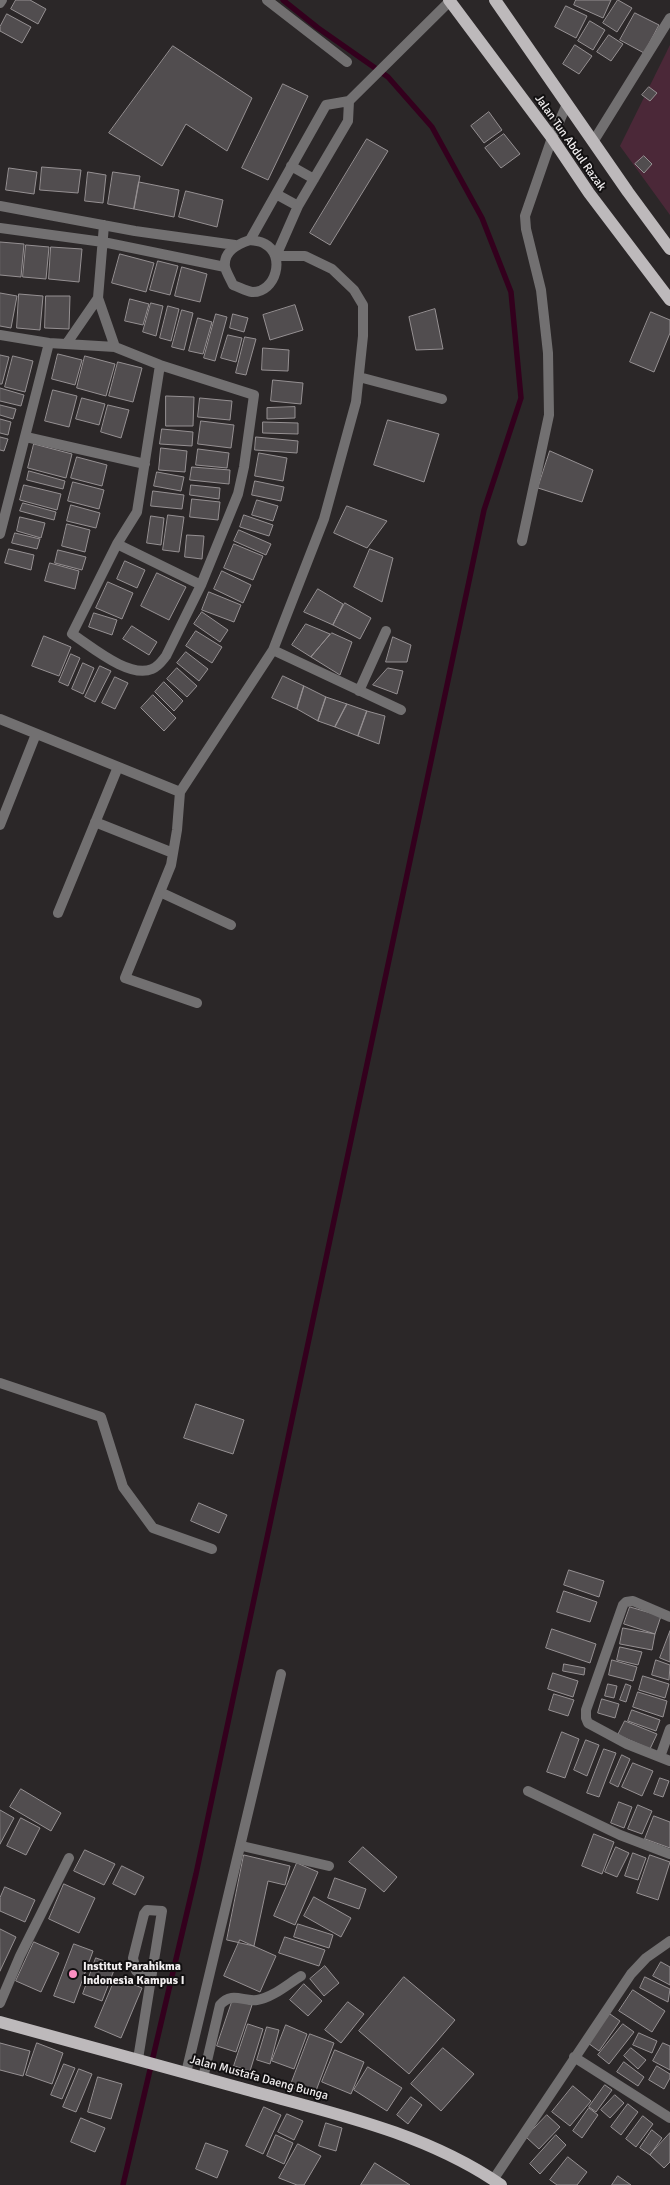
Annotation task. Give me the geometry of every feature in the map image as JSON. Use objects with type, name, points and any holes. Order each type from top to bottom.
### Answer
[{"type":"main road","name":"Jalan Tun Abdul Razak","points":[[495,0],[670,249]]},
{"type":"main road","name":"Jalan Tun Abdul Razak","points":[[450,1],[552,138],[589,193],[670,300]]},
{"type":"main road","name":"Jalan Mustafa Daeng Bunga","points":[[0,2022],[141,2059],[331,2113],[416,2140],[448,2153],[497,2182]]},
{"type":"street","points":[[267,0],[347,62]]},
{"type":"street","points":[[250,240],[326,105],[349,100],[450,1]]},
{"type":"street","points":[[593,142],[670,18]]},
{"type":"street","points":[[235,245],[227,255],[225,267],[234,285],[253,292],[268,286],[277,273],[276,256],[298,206],[348,121],[349,100]]},
{"type":"street","points":[[522,541],[550,415],[548,353],[541,290],[526,229],[526,216],[552,138],[567,104]]},
{"type":"street","points":[[291,166],[314,179]]},
{"type":"street","points":[[276,194],[298,206]]},
{"type":"street","points":[[0,206],[104,225],[235,245],[250,240],[266,244],[276,256]]},
{"type":"street","points":[[104,225],[98,298],[114,347]]},
{"type":"street","points":[[0,228],[103,242],[225,267]]},
{"type":"street","points":[[197,1004],[126,978],[171,865],[180,792],[273,650],[324,519],[356,402],[364,336],[364,305],[354,290],[332,269],[305,256],[276,256]]},
{"type":"street","points":[[67,344],[98,298]]},
{"type":"street","points":[[0,335],[49,343],[114,347],[160,365],[254,395],[244,467],[238,494],[202,585],[172,646],[161,662],[152,669],[141,671],[125,668],[72,634],[118,544],[137,512],[160,365]]},
{"type":"street","points":[[0,534],[49,343]]},
{"type":"street","points":[[359,377],[442,399]]},
{"type":"street","points":[[26,437],[145,464]]},
{"type":"street","points":[[118,544],[202,585]]},
{"type":"street","points":[[359,691],[386,631]]},
{"type":"street","points":[[273,650],[400,710]]},
{"type":"street","points":[[0,719],[180,792]]},
{"type":"street","points":[[0,825],[36,734]]},
{"type":"street","points":[[58,914],[118,767]]},
{"type":"street","points":[[95,822],[173,853]]},
{"type":"street","points":[[160,892],[230,925]]},
{"type":"street","points":[[0,1383],[102,1417],[123,1487],[153,1528],[212,1549]]},
{"type":"street","points":[[670,1617],[633,1601],[626,1602],[623,1605],[586,1710],[588,1723],[627,1744],[665,1759],[670,1729]]},
{"type":"street","points":[[183,2072],[242,1846],[281,1674]]},
{"type":"street","points":[[528,1791],[611,1831],[670,1854]]},
{"type":"street","points":[[242,1846],[329,1866]]},
{"type":"street","points":[[0,2003],[20,1956],[68,1858]]},
{"type":"street","points":[[141,2059],[150,1979],[162,1911],[151,1909],[144,1914],[134,1958],[136,1971],[150,1979]]},
{"type":"street","points":[[497,2182],[574,2057],[631,1974],[646,1958],[670,1941]]},
{"type":"street","points":[[203,2078],[220,2005],[233,1997],[258,2000],[301,1976]]},
{"type":"street","points":[[574,2057],[670,2118]]},
{"type":"shaded area","points":[[670,45],[670,215],[620,146]]},
{"type":"building","points":[[16,0],[30,0],[46,9],[38,24],[11,9]]},
{"type":"building","points":[[576,0],[611,0],[603,18],[574,5]]},
{"type":"building","points":[[618,0],[632,8],[617,32],[603,23]]},
{"type":"building","points":[[566,6],[587,16],[576,38],[555,27]]},
{"type":"building","points":[[635,13],[659,25],[644,53],[620,40]]},
{"type":"building","points":[[7,14],[31,27],[22,43],[0,31],[0,27]]},
{"type":"building","points":[[590,21],[605,30],[593,50],[578,41]]},
{"type":"building","points":[[609,35],[623,44],[611,61],[597,52]]},
{"type":"building","points":[[575,45],[592,56],[579,74],[563,64]]},
{"type":"building","points":[[173,46],[252,98],[227,151],[186,124],[162,166],[109,133]]},
{"type":"building","points":[[283,84],[308,96],[268,180],[242,168]]},
{"type":"building","points":[[649,87],[657,93],[650,101],[642,95]]},
{"type":"building","points":[[489,112],[502,130],[484,143],[471,126]]},
{"type":"building","points":[[504,134],[520,154],[501,168],[485,148]]},
{"type":"building","points":[[367,139],[388,151],[330,245],[310,233]]},
{"type":"building","points":[[644,156],[652,164],[644,173],[635,164]]},
{"type":"building","points":[[42,167],[81,170],[78,193],[40,190]]},
{"type":"building","points":[[9,168],[37,172],[34,194],[6,190]]},
{"type":"building","points":[[88,172],[106,175],[103,203],[85,201]]},
{"type":"building","points":[[113,172],[140,176],[134,209],[108,204]]},
{"type":"building","points":[[139,182],[179,190],[174,217],[134,209]]},
{"type":"building","points":[[186,191],[223,200],[217,227],[179,217]]},
{"type":"building","points":[[0,242],[24,244],[21,277],[0,275]]},
{"type":"building","points":[[26,245],[49,247],[46,279],[23,277]]},
{"type":"building","points":[[51,247],[82,249],[79,282],[49,279]]},
{"type":"building","points":[[120,254],[154,263],[146,292],[112,283]]},
{"type":"building","points":[[158,261],[178,266],[170,295],[150,290]]},
{"type":"building","points":[[182,267],[207,274],[200,302],[175,296]]},
{"type":"building","points":[[0,293],[17,296],[11,328],[0,326]]},
{"type":"building","points":[[19,294],[43,296],[40,330],[17,328]]},
{"type":"building","points":[[46,296],[70,296],[69,329],[45,328]]},
{"type":"building","points":[[130,299],[149,304],[143,325],[125,321]]},
{"type":"building","points":[[151,303],[163,306],[156,336],[143,332]]},
{"type":"building","points":[[295,305],[303,330],[270,340],[263,315]]},
{"type":"building","points":[[168,306],[179,309],[171,341],[160,338]]},
{"type":"building","points":[[435,309],[443,349],[416,350],[409,317]]},
{"type":"building","points":[[182,310],[193,313],[184,350],[172,347]]},
{"type":"building","points":[[651,312],[670,320],[670,333],[654,372],[630,362]]},
{"type":"building","points":[[216,314],[227,317],[215,361],[204,358]]},
{"type":"building","points":[[233,314],[248,318],[244,332],[230,328]]},
{"type":"building","points":[[198,318],[212,322],[203,354],[189,351]]},
{"type":"building","points":[[228,335],[242,338],[236,362],[221,358]]},
{"type":"building","points":[[245,337],[256,339],[246,375],[236,373]]},
{"type":"building","points":[[263,348],[289,350],[288,371],[262,370]]},
{"type":"building","points":[[58,354],[82,360],[75,385],[52,379]]},
{"type":"building","points":[[0,355],[9,357],[2,384],[0,384]]},
{"type":"building","points":[[13,356],[33,361],[25,392],[5,387]]},
{"type":"building","points":[[85,356],[115,364],[106,396],[77,388]]},
{"type":"building","points":[[118,362],[142,368],[133,402],[109,396]]},
{"type":"building","points":[[273,380],[303,383],[301,404],[271,401]]},
{"type":"building","points":[[0,388],[24,395],[21,406],[0,401]]},
{"type":"building","points":[[53,390],[77,396],[69,427],[45,421]]},
{"type":"building","points":[[166,396],[194,397],[193,426],[166,426]]},
{"type":"building","points":[[82,398],[105,404],[99,425],[76,419]]},
{"type":"building","points":[[200,398],[232,401],[230,420],[198,417]]},
{"type":"building","points":[[0,405],[16,409],[13,419],[0,415]]},
{"type":"building","points":[[108,405],[129,410],[121,438],[101,432]]},
{"type":"building","points":[[295,407],[295,418],[267,419],[267,408]]},
{"type":"building","points":[[0,419],[11,422],[8,435],[0,433]]},
{"type":"building","points":[[388,420],[439,434],[424,482],[374,465]]},
{"type":"building","points":[[201,421],[234,425],[231,448],[198,444]]},
{"type":"building","points":[[263,422],[298,423],[298,434],[263,433]]},
{"type":"building","points":[[162,429],[193,432],[192,446],[160,444]]},
{"type":"building","points":[[0,437],[8,439],[4,451],[0,450]]},
{"type":"building","points":[[256,437],[298,441],[297,453],[255,450]]},
{"type":"building","points":[[34,444],[72,454],[66,478],[28,468]]},
{"type":"building","points":[[161,448],[187,451],[185,472],[159,470]]},
{"type":"building","points":[[198,449],[229,453],[227,468],[196,465]]},
{"type":"building","points":[[550,451],[593,470],[582,502],[538,488]]},
{"type":"building","points":[[259,453],[287,458],[283,481],[255,476]]},
{"type":"building","points":[[77,457],[107,465],[102,486],[71,478]]},
{"type":"building","points":[[192,467],[230,470],[229,484],[190,480]]},
{"type":"building","points":[[29,471],[65,481],[63,489],[27,480]]},
{"type":"building","points":[[157,472],[184,477],[181,491],[154,486]]},
{"type":"building","points":[[255,481],[284,487],[281,501],[252,495]]},
{"type":"building","points":[[73,482],[104,490],[99,509],[68,501]]},
{"type":"building","points":[[24,485],[61,494],[57,510],[20,500]]},
{"type":"building","points":[[191,485],[220,488],[219,499],[190,495]]},
{"type":"building","points":[[153,491],[184,495],[182,509],[151,506]]},
{"type":"building","points":[[192,499],[220,502],[218,520],[190,517]]},
{"type":"building","points":[[257,500],[278,506],[273,521],[252,515]]},
{"type":"building","points":[[23,503],[56,512],[54,520],[20,511]]},
{"type":"building","points":[[71,505],[100,513],[96,528],[67,521]]},
{"type":"building","points":[[347,506],[387,521],[367,548],[334,533]]},
{"type":"building","points":[[168,515],[184,517],[179,552],[163,550]]},
{"type":"building","points":[[244,515],[273,525],[269,536],[240,527]]},
{"type":"building","points":[[151,516],[164,518],[161,545],[147,543]]},
{"type":"building","points":[[20,517],[45,523],[41,538],[17,531]]},
{"type":"building","points":[[67,524],[90,530],[85,552],[62,546]]},
{"type":"building","points":[[239,530],[271,544],[266,555],[234,541]]},
{"type":"building","points":[[15,533],[40,539],[37,549],[12,543]]},
{"type":"building","points":[[187,535],[204,536],[202,559],[185,557]]},
{"type":"building","points":[[234,544],[263,556],[253,580],[224,568]]},
{"type":"building","points":[[9,549],[34,555],[31,570],[5,563]]},
{"type":"building","points":[[370,549],[393,558],[382,602],[354,587]]},
{"type":"building","points":[[58,550],[86,557],[82,570],[55,563]]},
{"type":"building","points":[[125,561],[145,570],[137,588],[117,579]]},
{"type":"building","points":[[50,563],[79,571],[75,589],[45,581]]},
{"type":"building","points":[[222,571],[251,585],[243,603],[214,589]]},
{"type":"building","points":[[157,573],[186,587],[169,620],[141,606]]},
{"type":"building","points":[[108,582],[133,593],[122,619],[96,608]]},
{"type":"building","points":[[318,589],[343,604],[333,625],[304,612]]},
{"type":"building","points":[[209,592],[241,605],[234,622],[202,610]]},
{"type":"building","points":[[345,603],[371,618],[360,639],[333,625]]},
{"type":"building","points":[[202,612],[228,630],[220,642],[194,624]]},
{"type":"building","points":[[94,613],[117,620],[112,635],[89,627]]},
{"type":"building","points":[[306,624],[330,634],[311,657],[292,645]]},
{"type":"building","points":[[132,626],[157,642],[149,655],[123,639]]},
{"type":"building","points":[[196,631],[222,647],[212,663],[186,646]]},
{"type":"building","points":[[332,633],[352,642],[340,675],[311,657]]},
{"type":"building","points":[[44,636],[71,647],[59,676],[32,666]]},
{"type":"building","points":[[393,637],[411,645],[407,662],[386,662]]},
{"type":"building","points":[[186,652],[208,669],[199,681],[177,663]]},
{"type":"building","points":[[71,654],[80,658],[68,686],[59,682]]},
{"type":"building","points":[[83,663],[94,668],[83,694],[72,689]]},
{"type":"building","points":[[100,666],[111,671],[95,702],[85,697]]},
{"type":"building","points":[[177,668],[197,686],[187,697],[167,679]]},
{"type":"building","points":[[388,668],[403,671],[397,694],[373,685]]},
{"type":"building","points":[[283,676],[304,686],[297,709],[272,698]]},
{"type":"building","points":[[115,677],[128,683],[115,709],[102,703]]},
{"type":"building","points":[[164,682],[183,701],[174,711],[155,692]]},
{"type":"building","points":[[304,686],[326,697],[318,721],[297,709]]},
{"type":"building","points":[[153,695],[176,718],[164,731],[141,708]]},
{"type":"building","points":[[326,697],[347,704],[335,727],[318,721]]},
{"type":"building","points":[[347,704],[367,711],[358,736],[335,727]]},
{"type":"building","points":[[367,711],[385,716],[379,744],[358,736]]},
{"type":"building","points":[[196,1404],[244,1420],[233,1454],[184,1438]]},
{"type":"building","points":[[199,1503],[227,1515],[219,1533],[191,1521]]},
{"type":"building","points":[[569,1570],[604,1581],[599,1597],[564,1585]]},
{"type":"building","points":[[564,1591],[597,1602],[590,1622],[557,1612]]},
{"type":"building","points":[[630,1607],[661,1616],[655,1634],[624,1624]]},
{"type":"building","points":[[623,1628],[655,1634],[652,1650],[620,1644]]},
{"type":"building","points":[[552,1629],[596,1644],[590,1663],[546,1648]]},
{"type":"building","points":[[670,1631],[670,1662],[660,1658]]},
{"type":"building","points":[[620,1647],[642,1652],[638,1665],[617,1660]]},
{"type":"building","points":[[612,1660],[637,1667],[633,1681],[609,1675]]},
{"type":"building","points":[[656,1660],[670,1665],[669,1680],[652,1675]]},
{"type":"building","points":[[564,1664],[585,1668],[584,1675],[563,1671]]},
{"type":"building","points":[[553,1673],[578,1681],[573,1697],[548,1689]]},
{"type":"building","points":[[643,1676],[669,1684],[665,1698],[639,1690]]},
{"type":"building","points":[[608,1684],[617,1686],[614,1698],[605,1696]]},
{"type":"building","points":[[626,1684],[631,1686],[626,1702],[620,1700]]},
{"type":"building","points":[[638,1692],[667,1701],[663,1717],[633,1707]]},
{"type":"building","points":[[554,1694],[574,1700],[568,1716],[549,1710]]},
{"type":"building","points":[[602,1699],[619,1704],[615,1718],[598,1713]]},
{"type":"building","points":[[632,1710],[660,1720],[656,1731],[628,1721]]},
{"type":"building","points":[[625,1721],[657,1734],[650,1749],[618,1735]]},
{"type":"building","points":[[562,1732],[579,1739],[565,1778],[547,1772]]},
{"type":"building","points":[[586,1740],[599,1745],[587,1776],[574,1770]]},
{"type":"building","points":[[604,1749],[616,1753],[599,1797],[587,1793]]},
{"type":"building","points":[[622,1755],[630,1759],[618,1787],[610,1783]]},
{"type":"building","points":[[633,1763],[653,1771],[642,1796],[622,1787]]},
{"type":"building","points":[[660,1778],[669,1781],[663,1797],[654,1794]]},
{"type":"building","points":[[21,1789],[61,1813],[51,1831],[10,1807]]},
{"type":"building","points":[[619,1802],[632,1807],[624,1828],[611,1823]]},
{"type":"building","points":[[638,1805],[652,1811],[642,1834],[628,1829]]},
{"type":"building","points":[[0,1810],[14,1818],[0,1844]]},
{"type":"building","points":[[654,1816],[670,1822],[670,1848],[645,1839]]},
{"type":"building","points":[[21,1818],[40,1828],[26,1855],[7,1846]]},
{"type":"building","points":[[594,1834],[614,1842],[602,1874],[582,1866]]},
{"type":"building","points":[[363,1847],[397,1877],[384,1892],[349,1862]]},
{"type":"building","points":[[616,1847],[629,1853],[617,1877],[605,1872]]},
{"type":"building","points":[[85,1850],[115,1864],[104,1885],[74,1871]]},
{"type":"building","points":[[633,1853],[646,1858],[638,1880],[625,1876]]},
{"type":"building","points":[[244,1855],[290,1866],[285,1885],[268,1881],[254,1946],[227,1940]]},
{"type":"building","points":[[650,1855],[670,1862],[658,1900],[637,1893]]},
{"type":"building","points":[[297,1863],[318,1872],[295,1925],[274,1916]]},
{"type":"building","points":[[122,1866],[144,1877],[135,1895],[113,1884]]},
{"type":"building","points":[[335,1878],[366,1889],[359,1909],[328,1898]]},
{"type":"building","points":[[64,1884],[95,1898],[79,1933],[49,1919]]},
{"type":"building","points":[[5,1887],[35,1900],[25,1922],[0,1911],[0,1898]]},
{"type":"building","points":[[314,1897],[351,1918],[341,1937],[304,1916]]},
{"type":"building","points":[[298,1924],[333,1935],[329,1948],[294,1937]]},
{"type":"building","points":[[0,1929],[16,1937],[0,1971]]},
{"type":"building","points":[[285,1937],[325,1950],[319,1966],[279,1953]]},
{"type":"building","points":[[240,1940],[276,1956],[260,1992],[224,1976]]},
{"type":"building","points":[[34,1942],[59,1953],[41,1992],[16,1981]]},
{"type":"building","name":"Institut Parahikma Indonesia Kampus I","points":[[74,1944],[93,1951],[74,2003],[54,1996]]},
{"type":"building","points":[[96,1958],[116,1965],[102,2001],[83,1994]]},
{"type":"building","points":[[661,1962],[670,1967],[670,1985],[653,1976]]},
{"type":"building","points":[[325,1966],[339,1983],[324,1996],[310,1979]]},
{"type":"building","points":[[116,1977],[142,1988],[121,2038],[95,2027]]},
{"type":"building","points":[[404,1977],[455,2020],[409,2074],[359,2031]]},
{"type":"building","points":[[645,1977],[670,1989],[668,2002],[640,1988]]},
{"type":"building","points":[[304,1984],[322,2001],[308,2016],[290,2000]]},
{"type":"building","points":[[633,1990],[665,2011],[652,2032],[619,2011]]},
{"type":"building","points":[[233,1999],[252,2005],[236,2052],[217,2046]]},
{"type":"building","points":[[348,2002],[364,2014],[341,2043],[325,2030]]},
{"type":"building","points":[[610,2014],[620,2021],[599,2051],[588,2043]]},
{"type":"building","points":[[248,2024],[263,2029],[250,2071],[234,2066]]},
{"type":"building","points":[[623,2024],[634,2032],[609,2064],[598,2055]]},
{"type":"building","points":[[286,2025],[307,2034],[294,2069],[272,2061]]},
{"type":"building","points":[[267,2027],[279,2030],[270,2064],[257,2060]]},
{"type":"building","points":[[639,2033],[657,2041],[652,2053],[633,2045]]},
{"type":"building","points":[[310,2034],[334,2043],[314,2096],[290,2087]]},
{"type":"building","points":[[0,2043],[30,2051],[23,2076],[0,2070]]},
{"type":"building","points":[[37,2043],[63,2053],[52,2084],[26,2075]]},
{"type":"building","points":[[663,2043],[670,2046],[670,2070],[653,2061]]},
{"type":"building","points":[[443,2048],[474,2074],[441,2111],[411,2084]]},
{"type":"building","points":[[631,2048],[646,2060],[638,2069],[624,2056]]},
{"type":"building","points":[[335,2050],[364,2062],[351,2094],[322,2082]]},
{"type":"building","points":[[624,2062],[644,2077],[638,2086],[617,2072]]},
{"type":"building","points":[[64,2064],[75,2068],[62,2099],[51,2095]]},
{"type":"building","points":[[657,2066],[670,2074],[664,2089],[649,2080]]},
{"type":"building","points":[[368,2067],[402,2088],[387,2111],[354,2090]]},
{"type":"building","points":[[79,2069],[92,2074],[76,2112],[63,2107]]},
{"type":"building","points":[[98,2077],[122,2084],[111,2119],[88,2112]]},
{"type":"building","points":[[605,2085],[612,2090],[596,2112],[589,2107]]},
{"type":"building","points":[[573,2086],[591,2101],[570,2126],[552,2112]]},
{"type":"building","points":[[615,2095],[624,2103],[610,2118],[601,2110]]},
{"type":"building","points":[[411,2097],[422,2105],[408,2124],[397,2115]]},
{"type":"building","points":[[628,2104],[638,2112],[621,2135],[611,2127]]},
{"type":"building","points":[[264,2107],[281,2115],[263,2154],[246,2146]]},
{"type":"building","points":[[589,2108],[598,2115],[582,2138],[573,2131]]},
{"type":"building","points":[[287,2114],[303,2121],[294,2140],[278,2132]]},
{"type":"building","points":[[547,2115],[560,2127],[539,2149],[526,2137]]},
{"type":"building","points":[[643,2116],[653,2124],[636,2147],[626,2139]]},
{"type":"building","points":[[81,2118],[105,2128],[95,2152],[71,2142]]},
{"type":"building","points":[[326,2123],[342,2128],[336,2151],[319,2146]]},
{"type":"building","points":[[652,2130],[662,2138],[650,2155],[640,2148]]},
{"type":"building","points":[[670,2133],[670,2162],[664,2168],[650,2155]]},
{"type":"building","points":[[276,2135],[293,2143],[284,2164],[267,2156]]},
{"type":"building","points":[[556,2135],[566,2145],[540,2174],[530,2164]]},
{"type":"building","points":[[206,2143],[228,2151],[217,2178],[196,2169]]},
{"type":"building","points":[[298,2144],[321,2156],[304,2185],[297,2185],[279,2178]]},
{"type":"building","points":[[568,2157],[587,2172],[577,2185],[557,2185],[550,2180]]},
{"type":"building","points":[[375,2163],[410,2185],[361,2185]]},
{"type":"building","points":[[618,2176],[631,2185],[612,2185]]},
{"type":"waterway","points":[[123,2185],[196,1874],[484,510],[521,398],[511,292],[482,218],[432,127],[388,77],[318,28],[283,0]]},
{"type":"place","name":"Institut Parahikma Indonesia Kampus I","points":[[73,1974]]}]
